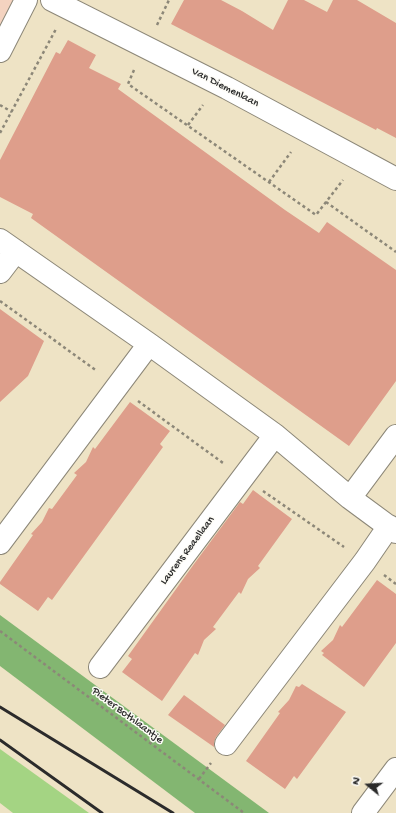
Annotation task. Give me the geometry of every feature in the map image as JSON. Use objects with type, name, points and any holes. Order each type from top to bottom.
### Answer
[{"type":"street","points":[[0,51],[26,0]]},
{"type":"street","name":"Van Diemenlaan","points":[[60,4],[227,88],[396,179]]},
{"type":"street","points":[[0,272],[8,245],[275,435],[350,498],[392,529],[365,561],[226,744]]},
{"type":"street","points":[[0,543],[149,344]]},
{"type":"street","name":"Laurens Reaellaan","points":[[100,667],[275,435]]},
{"type":"street","points":[[350,498],[396,436]]},
{"type":"street","points":[[363,813],[396,769]]},
{"type":"path","points":[[0,133],[12,112],[60,4]]},
{"type":"path","points":[[145,47],[128,84],[316,215],[359,159]]},
{"type":"path","points":[[0,105],[12,112]]},
{"type":"path","points":[[269,182],[306,131]]},
{"type":"path","points":[[326,202],[396,252]]},
{"type":"path","points":[[0,301],[243,478],[365,561],[396,584]]},
{"type":"path","name":"Pieter Bothlaantje","points":[[0,631],[244,813]]},
{"type":"shaded area","points":[[0,0],[21,0],[0,41]]},
{"type":"green space","points":[[0,615],[269,813],[195,813],[0,666]]},
{"type":"green space","points":[[0,749],[89,813],[13,813],[0,803]]},
{"type":"building","points":[[184,0],[221,0],[273,30],[288,0],[304,0],[327,12],[333,0],[357,0],[396,23],[396,138],[377,128],[376,130],[171,24]]},
{"type":"building","points":[[68,40],[96,55],[89,68],[121,84],[118,89],[285,210],[319,233],[327,222],[396,270],[396,381],[349,446],[31,218],[33,214],[0,197],[0,160],[56,52],[60,54]]},
{"type":"building","points":[[0,309],[44,341],[28,376],[0,402]]},
{"type":"building","points":[[130,402],[170,431],[160,444],[163,447],[52,600],[48,597],[38,611],[0,584],[0,582],[33,535],[31,534],[42,522],[49,508],[52,509],[77,475],[74,473],[86,462],[93,447],[95,449]]},
{"type":"building","points":[[253,490],[292,519],[258,566],[260,568],[248,579],[241,594],[239,592],[213,627],[216,629],[204,640],[198,655],[195,653],[162,701],[122,672],[132,659],[128,656],[240,502],[243,504]]},
{"type":"building","points":[[377,580],[396,594],[396,643],[364,687],[322,655],[324,653],[321,651],[333,640],[340,625],[342,627]]},
{"type":"building","points":[[302,684],[346,712],[297,779],[294,776],[285,789],[246,761],[280,713],[278,712],[289,700],[296,686],[299,687]]},
{"type":"building","points":[[184,695],[225,725],[216,737],[214,747],[168,715]]},
{"type":"railway","points":[[0,707],[173,813]]},
{"type":"railway","points":[[0,740],[102,813]]}]
